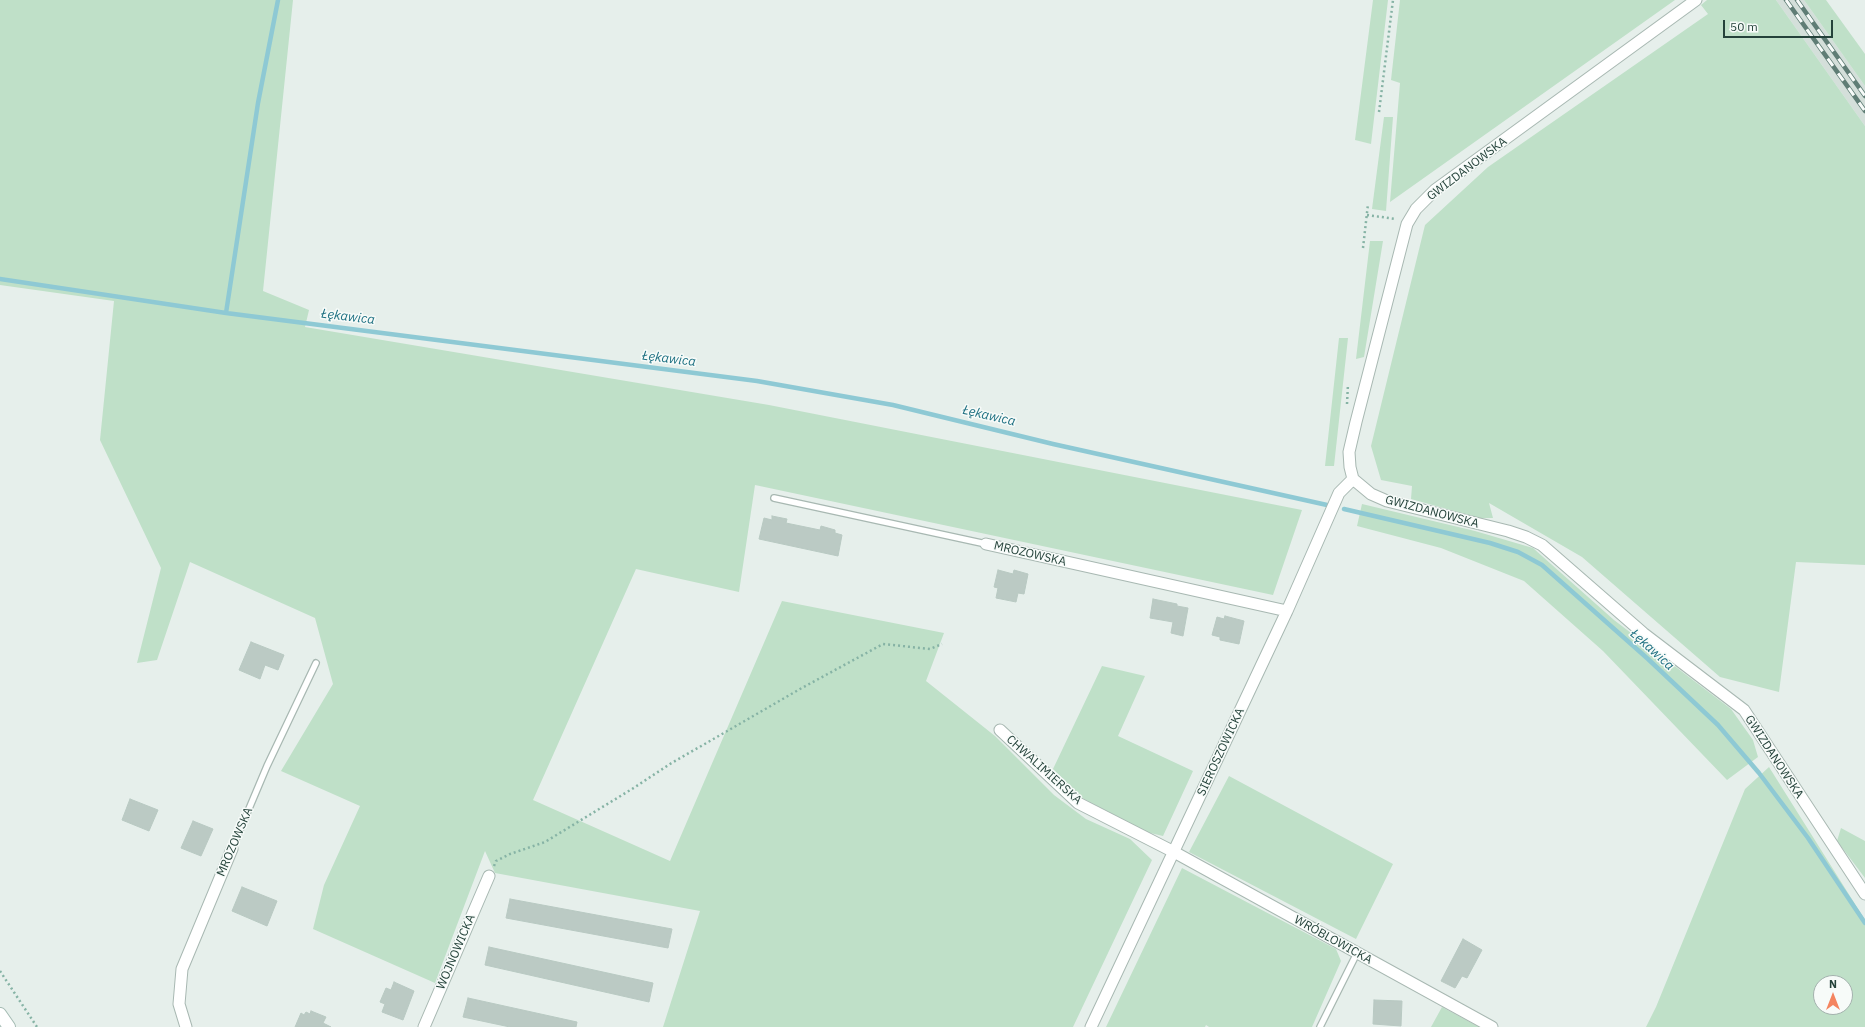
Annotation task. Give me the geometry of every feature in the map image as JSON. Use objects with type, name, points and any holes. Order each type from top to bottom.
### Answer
[{"type":"street","name":"GWIZDANOWSKA","points":[[1696,0],[1435,190],[1416,209],[1407,224],[1349,452],[1350,467],[1353,479],[1371,494],[1387,501],[1508,531],[1542,545],[1643,633],[1744,710],[1865,894]]},
{"type":"street","name":"SIEROSZOWICKA","points":[[1091,1027],[1287,611],[1339,493],[1353,479]]},
{"type":"street","name":"MROZOWSKA","points":[[986,544],[1287,611]]},
{"type":"street","name":"CHWALIMIERSKA","points":[[1000,730],[1078,803],[1174,852]]},
{"type":"street","name":"MROZOWSKA","points":[[186,1027],[179,1004],[182,969],[232,849]]},
{"type":"street","name":"WRÓBLOWICKA","points":[[1174,852],[1492,1027]]},
{"type":"street","name":"WOJNOWICKA","points":[[424,1027],[489,876]]},
{"type":"street","points":[[0,1014],[9,1027]]},
{"type":"lane","name":"MROZOWSKA","points":[[774,498],[986,544]]},
{"type":"lane","name":"MROZOWSKA","points":[[232,849],[267,766],[316,663]]},
{"type":"lane","points":[[1320,1027],[1357,953]]},
{"type":"path","points":[[1380,112],[1393,0]]},
{"type":"path","points":[[1363,248],[1368,204]]},
{"type":"path","points":[[1367,215],[1394,218],[1407,224]]},
{"type":"path","points":[[496,861],[510,854],[545,842],[704,744],[883,644],[930,648],[942,644]]},
{"type":"path","points":[[0,972],[37,1027]]},
{"type":"shaded area","points":[[1776,0],[1804,0],[1865,86],[1865,126]]},
{"type":"green space","points":[[0,0],[293,0],[263,291],[309,310],[305,327],[769,405],[1302,510],[1273,595],[755,485],[739,592],[636,569],[533,800],[670,861],[782,601],[944,633],[926,681],[995,736],[1054,795],[1086,819],[1130,839],[1152,860],[1073,1027],[663,1027],[700,911],[495,873],[485,851],[435,983],[313,929],[324,885],[360,806],[281,771],[333,684],[315,618],[190,562],[157,660],[137,663],[161,568],[100,440],[114,301],[0,285]]},
{"type":"green space","points":[[1373,0],[1388,0],[1371,144],[1355,140]]},
{"type":"green space","points":[[1400,0],[1675,0],[1390,202],[1400,83],[1391,80]]},
{"type":"green space","points":[[1707,0],[1776,0],[1865,126],[1865,565],[1796,562],[1779,692],[1720,677],[1582,557],[1489,503],[1493,518],[1479,518],[1411,499],[1412,486],[1381,480],[1371,446],[1425,225],[1488,167],[1708,14],[1701,5]]},
{"type":"green space","points":[[1804,0],[1826,0],[1865,54],[1865,86]]},
{"type":"green space","points":[[1384,117],[1393,117],[1386,211],[1372,209]]},
{"type":"green space","points":[[1370,241],[1383,241],[1364,357],[1356,359]]},
{"type":"green space","points":[[1339,338],[1348,338],[1334,466],[1325,466]]},
{"type":"green space","points":[[1362,504],[1475,531],[1533,548],[1614,620],[1731,709],[1753,740],[1758,757],[1727,780],[1603,651],[1524,581],[1441,548],[1357,526]]},
{"type":"green space","points":[[1102,666],[1145,676],[1118,736],[1193,771],[1163,836],[1146,832],[1084,799],[1053,769]]},
{"type":"green space","points":[[1769,767],[1865,920],[1865,1027],[1646,1027],[1656,1007],[1745,789]]},
{"type":"green space","points":[[1229,776],[1393,864],[1356,939],[1189,852]]},
{"type":"green space","points":[[1841,828],[1865,841],[1865,878],[1837,841]]},
{"type":"green space","points":[[1182,868],[1336,949],[1341,961],[1312,1027],[1209,1027],[1206,1025],[1205,1027],[1106,1027]]},
{"type":"green space","points":[[1442,1007],[1479,1027],[1431,1027]]},
{"type":"building","points":[[772,516],[787,519],[786,523],[820,530],[821,526],[835,530],[835,533],[842,535],[838,556],[759,539],[764,518],[772,520]]},
{"type":"building","points":[[998,570],[1013,574],[1014,570],[1028,574],[1024,594],[1018,593],[1016,602],[996,598],[998,588],[994,587]]},
{"type":"building","points":[[1153,599],[1188,608],[1183,636],[1171,633],[1173,622],[1150,618]]},
{"type":"building","points":[[1225,616],[1244,621],[1239,644],[1220,640],[1220,637],[1212,635],[1217,617],[1224,619]]},
{"type":"building","points":[[251,642],[284,655],[278,670],[265,665],[260,679],[239,670]]},
{"type":"building","points":[[130,799],[158,810],[149,831],[122,820]]},
{"type":"building","points":[[193,821],[213,829],[201,856],[181,848]]},
{"type":"building","points":[[242,887],[277,901],[267,926],[232,911]]},
{"type":"building","points":[[510,899],[672,929],[668,948],[506,918]]},
{"type":"building","points":[[1463,939],[1482,950],[1467,978],[1462,976],[1455,988],[1441,981]]},
{"type":"building","points":[[489,947],[653,983],[649,1002],[485,965]]},
{"type":"building","points":[[394,982],[414,991],[403,1020],[382,1012],[385,1004],[380,1002],[386,988],[391,990]]},
{"type":"building","points":[[468,998],[577,1022],[576,1027],[510,1027],[463,1017]]},
{"type":"building","points":[[1374,1000],[1402,1001],[1401,1026],[1373,1024]]},
{"type":"building","points":[[311,1011],[326,1017],[323,1023],[331,1027],[295,1027],[301,1013],[304,1015],[306,1012],[310,1014]]},
{"type":"waterway","points":[[226,313],[258,103],[278,0]]},
{"type":"waterway","name":"Łękawica","points":[[0,279],[226,313],[757,381],[893,405],[1053,444],[1327,505]]},
{"type":"waterway","name":"Łękawica","points":[[1344,509],[1490,543],[1518,552],[1542,565],[1648,659],[1718,725],[1759,773],[1808,838],[1865,923]]},
{"type":"railway","points":[[1786,0],[1865,111]]},
{"type":"railway","points":[[1797,0],[1865,96]]}]
